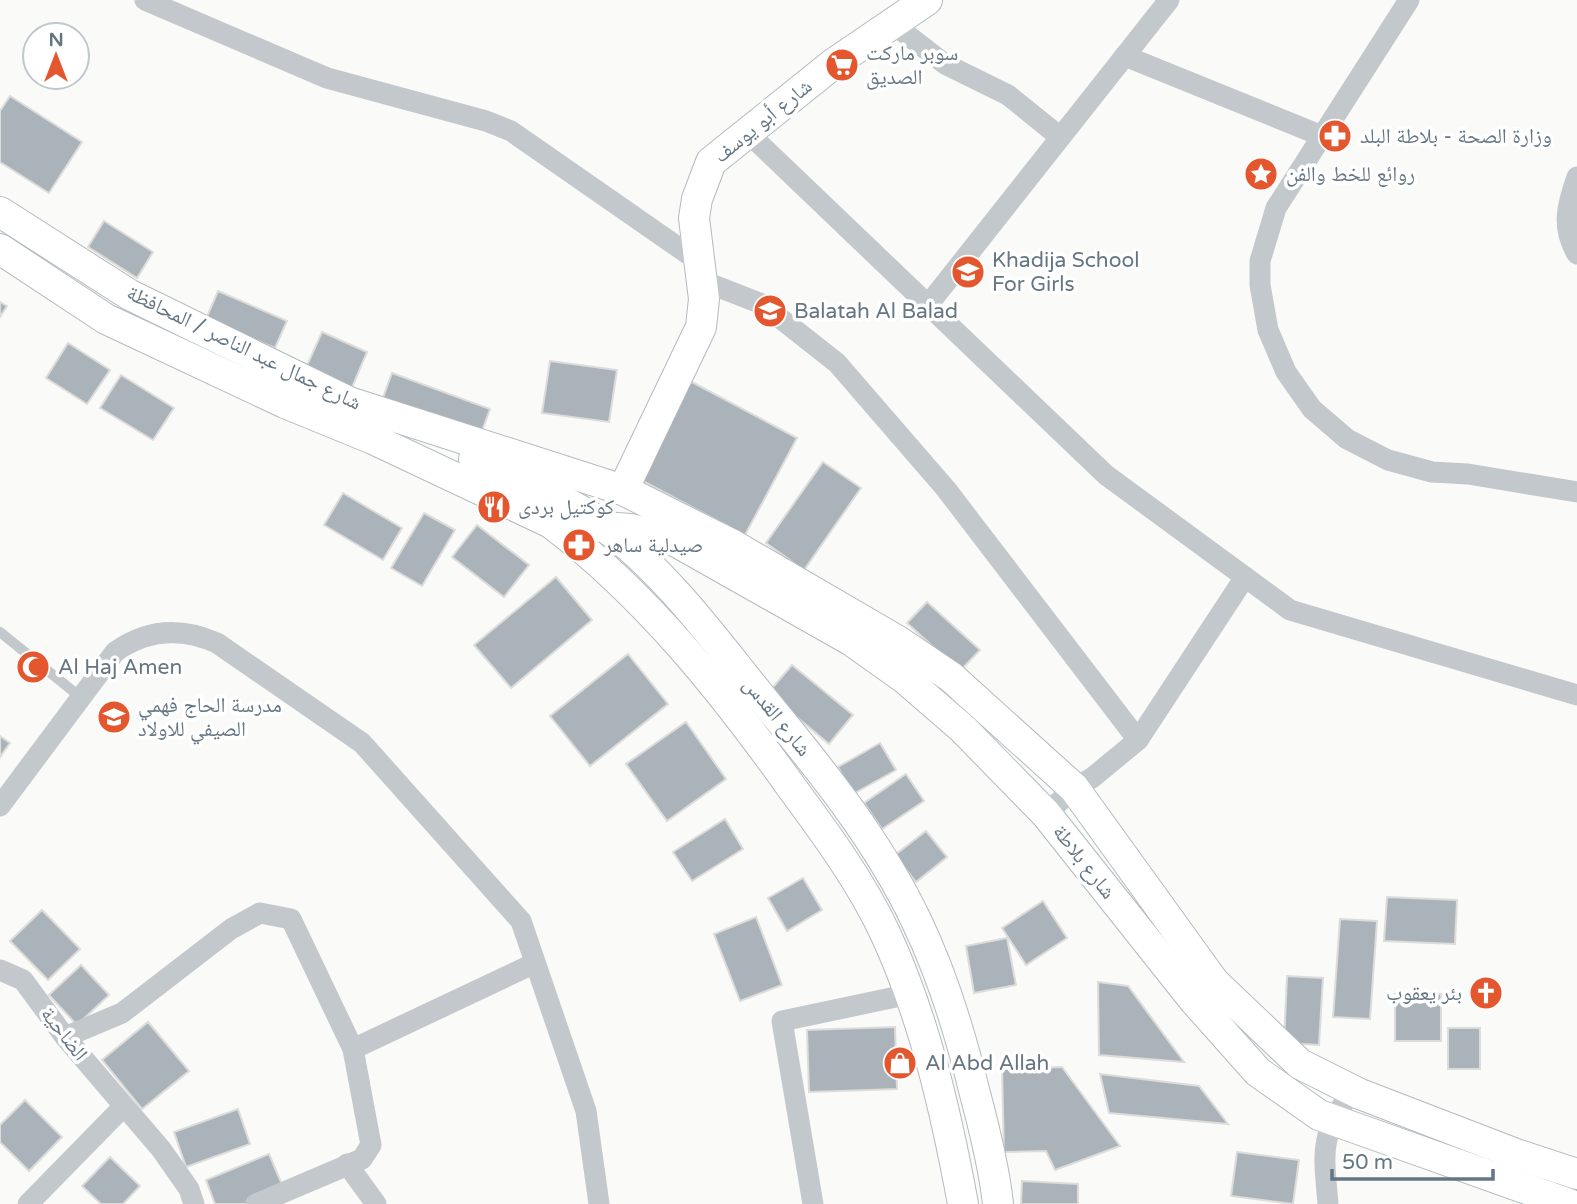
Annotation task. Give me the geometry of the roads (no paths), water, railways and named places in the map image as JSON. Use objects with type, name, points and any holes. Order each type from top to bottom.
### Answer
[{"type":"main road","name":"شارع أبو يوسف","points":[[623,490],[701,327],[700,271],[694,218],[702,180],[710,162],[833,64],[927,0]]},
{"type":"main road","name":"شارع جمال عبد الناصر / المحافظة","points":[[0,212],[130,295],[349,402],[623,490]]},
{"type":"main road","name":"شارع جمال عبد الناصر / المحافظة","points":[[0,249],[106,319],[551,523],[598,527]]},
{"type":"main road","name":"شارع القدس","points":[[349,402],[543,490],[598,527],[702,623],[841,797],[885,864],[916,919],[960,1035],[985,1134],[998,1204]]},
{"type":"main road","name":"شارع بلاطة","points":[[623,490],[733,545],[898,640],[951,677],[1074,788],[1214,982],[1300,1063],[1352,1090],[1504,1150],[1577,1174]]},
{"type":"main road","name":"شارع القدس","points":[[551,523],[613,573],[686,650],[771,758],[833,844],[885,933],[910,994],[927,1047],[962,1204]]},
{"type":"main road","name":"شارع بلاطة","points":[[598,527],[668,537],[852,640],[904,678],[963,729],[1046,814],[1193,999],[1258,1072],[1320,1115],[1569,1204]]},
{"type":"street","points":[[145,0],[327,78],[486,121],[511,131],[700,271],[762,304],[837,363],[946,489],[1138,740]]},
{"type":"street","points":[[928,305],[1169,0]]},
{"type":"street","points":[[1409,0],[1276,208],[1260,261],[1260,285],[1268,330],[1286,372],[1312,409],[1347,439],[1388,460],[1432,472],[1468,474],[1577,492]]},
{"type":"street","points":[[892,24],[945,64],[1008,95],[1060,137]]},
{"type":"street","points":[[1125,56],[1322,136]]},
{"type":"street","points":[[747,132],[1107,475],[1290,610],[1577,695]]},
{"type":"street","points":[[1577,177],[1565,220],[1569,240],[1577,254]]},
{"type":"street","points":[[1046,814],[1074,788],[1092,778],[1138,740],[1245,577]]},
{"type":"street","points":[[0,806],[79,696],[115,652],[142,637],[172,631],[195,635],[216,643],[362,743],[521,921],[586,1111],[599,1204]]},
{"type":"street","points":[[65,1037],[122,1013],[231,929],[260,913],[291,919],[353,1049],[371,1145],[362,1158],[256,1204]]},
{"type":"street","points":[[353,1049],[535,964]]},
{"type":"street","points":[[0,970],[23,980]]},
{"type":"street","points":[[0,988],[23,980]]},
{"type":"street","name":"الضاحية","points":[[23,980],[65,1037],[161,1149],[188,1189],[194,1204]]},
{"type":"street","points":[[813,1204],[782,1021],[910,994]]},
{"type":"street","points":[[1328,1204],[1324,1143],[1333,1120],[1352,1090]]},
{"type":"street","points":[[28,1204],[124,1106]]},
{"type":"street","points":[[347,1164],[376,1204]]},
{"type":"lane","points":[[0,632],[79,696]]},
{"type":"place","name":"سوبر ماركت الصديق","points":[[842,65]]},
{"type":"place","name":"وزارة الصحة - بلاطة البلد","points":[[1335,136]]},
{"type":"place","name":"روائع للخط والفن","points":[[1261,174]]},
{"type":"place","name":"Khadija School For Girls","points":[[968,272]]},
{"type":"place","name":"Balatah Al Balad","points":[[770,311]]},
{"type":"place","name":"كوكتيل بردى","points":[[494,507]]},
{"type":"place","name":"صيدلية ساهر","points":[[579,545]]},
{"type":"place","name":"Al Haj Amen","points":[[33,667]]},
{"type":"place","name":"مدرسة الحاج فهمي الصيفي للاولاد","points":[[114,717]]},
{"type":"place","name":"بئر يعقوب","points":[[1486,993]]},
{"type":"place","name":"Al Abd Allah","points":[[900,1063]]}]
